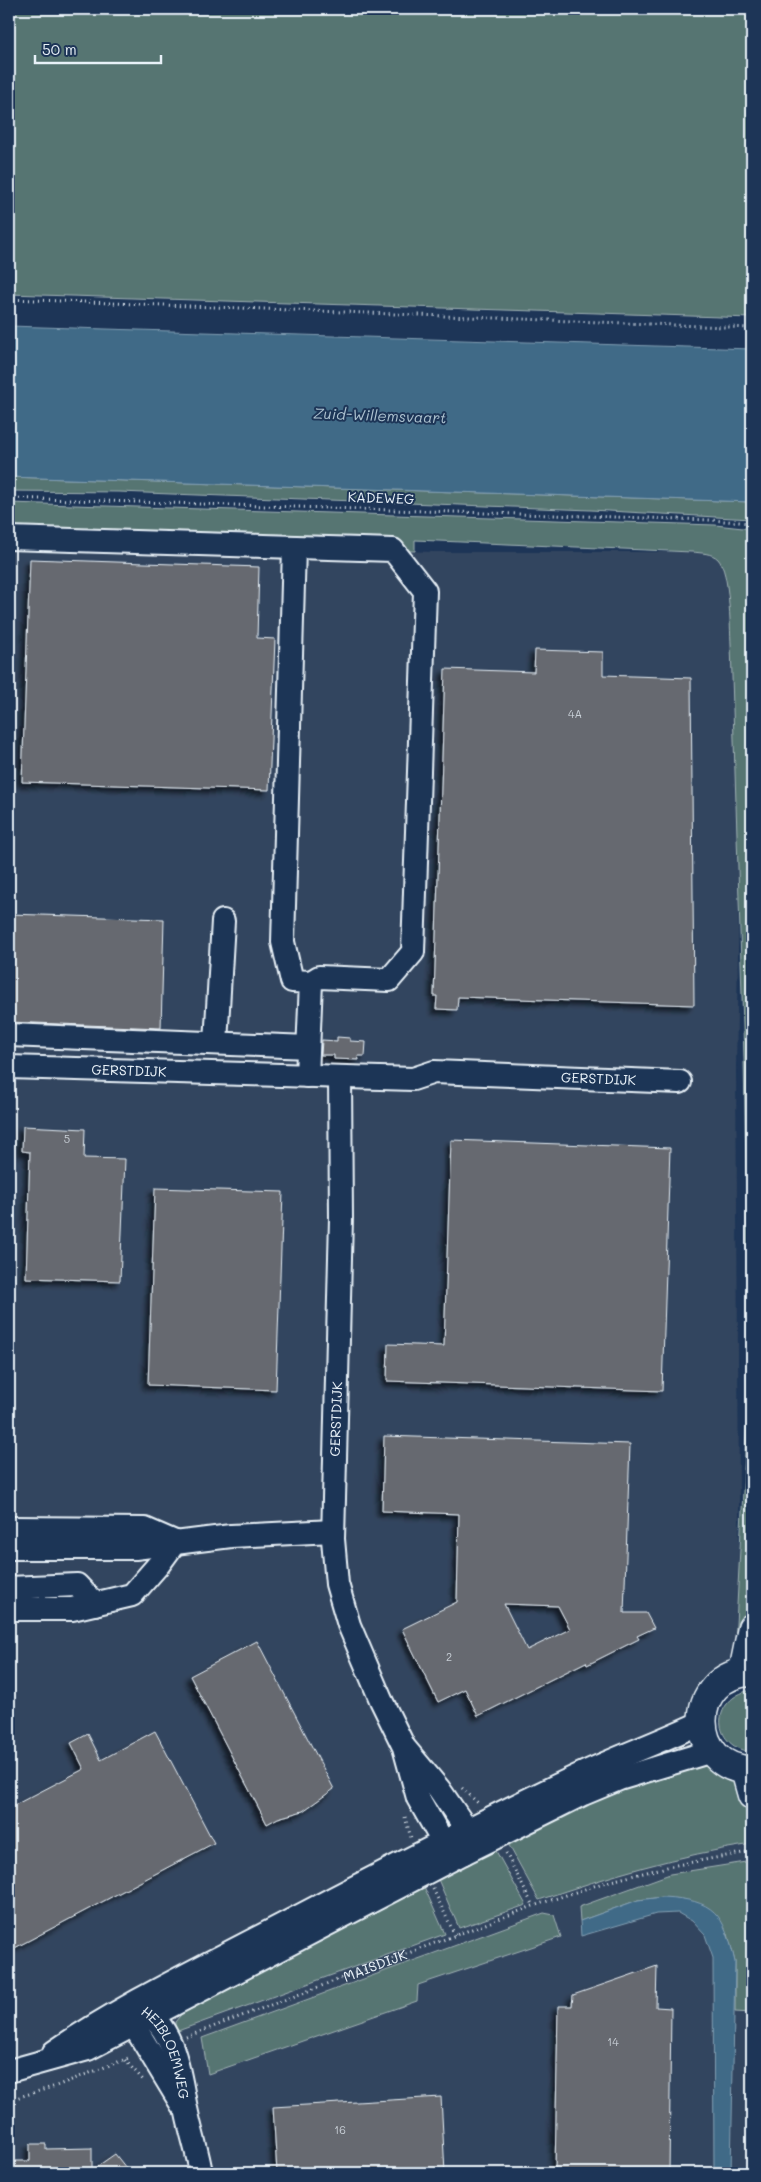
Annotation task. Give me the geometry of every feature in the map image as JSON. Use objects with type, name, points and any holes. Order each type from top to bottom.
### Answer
[{"type":"main road","points":[[750,1778],[712,1751],[705,1738],[702,1722],[704,1705],[713,1690],[724,1680],[748,1672],[752,1628]]},
{"type":"street","points":[[9,538],[393,550],[425,591],[413,952],[389,980],[319,977],[311,982],[292,982],[283,942],[294,547]]},
{"type":"street","points":[[216,1043],[223,921]]},
{"type":"street","points":[[306,1076],[311,982]]},
{"type":"street","points":[[9,1035],[308,1047]]},
{"type":"street","name":"GERSTDIJK","points":[[9,1067],[340,1077],[417,1082],[434,1072],[680,1082]]},
{"type":"street","name":"GERSTDIJK","points":[[340,1077],[341,1218],[333,1531],[337,1584],[349,1625],[381,1700],[404,1747],[418,1798],[443,1842]]},
{"type":"street","points":[[9,1528],[145,1529],[175,1542]]},
{"type":"street","points":[[9,1548],[135,1548],[175,1542],[333,1531]]},
{"type":"street","points":[[9,1609],[72,1609],[132,1595],[175,1542]]},
{"type":"street","points":[[9,1588],[77,1585],[96,1604]]},
{"type":"street","points":[[140,2014],[443,1842],[576,1776],[656,1744],[702,1722]]},
{"type":"street","name":"GERSTDIJK","points":[[404,1747],[438,1789],[467,1830]]},
{"type":"street","points":[[9,2071],[39,2062],[80,2034],[140,2014],[464,1853],[619,1779],[712,1751]]},
{"type":"street","points":[[464,1853],[467,1830]]},
{"type":"street","points":[[443,1842],[464,1853]]},
{"type":"street","name":"HEIBLOEMWEG","points":[[140,2014],[170,2043],[180,2072],[201,2173]]},
{"type":"street","name":"HEIBLOEMWEG","points":[[140,2014],[148,2050],[187,2113]]},
{"type":"path","points":[[9,299],[752,328]]},
{"type":"path","name":"KADEWEG","points":[[9,498],[711,520],[752,523]]},
{"type":"path","name":"MAISDIJK","points":[[170,2043],[533,1906],[611,1881],[671,1866],[748,1852]]},
{"type":"path","points":[[9,2100],[56,2086],[148,2050]]},
{"type":"shaded area","points":[[9,541],[435,552],[745,552],[736,1068],[740,1643],[681,1730],[752,1849],[751,2173],[9,2173]]},
{"type":"green space","points":[[9,9],[752,9],[752,318],[9,294]]},
{"type":"green space","points":[[9,477],[752,502],[752,519],[591,510],[119,492],[9,491]]},
{"type":"green space","points":[[9,503],[715,525],[752,529],[752,1573],[741,1654],[734,1663],[747,1415],[747,1228],[744,1059],[729,600],[725,575],[718,559],[710,554],[692,552],[415,540],[415,551],[9,547]]},
{"type":"green space","points":[[747,1691],[752,1692],[752,1752],[737,1748],[728,1741],[721,1723],[722,1713],[727,1704],[735,1696]]},
{"type":"green space","points":[[699,1761],[735,1778],[749,1802],[752,1844],[697,1854],[644,1867],[539,1900],[505,1838],[576,1805]]},
{"type":"green space","points":[[488,1847],[496,1851],[526,1905],[459,1928],[437,1877]]},
{"type":"green space","points":[[752,1861],[752,2013],[735,2012],[735,1962],[728,1934],[663,1897],[638,1900],[580,1921],[579,1907],[670,1874]]},
{"type":"green space","points":[[422,1882],[445,1934],[175,2032],[175,2022],[184,2011]]},
{"type":"green space","points":[[544,1913],[554,1915],[561,1937],[418,1985],[417,2001],[208,2074],[202,2038]]},
{"type":"water","name":"Zuid-Willemsvaart","points":[[9,326],[752,349],[752,502],[9,477]]},
{"type":"water","points":[[663,1897],[681,1899],[706,1906],[721,1921],[731,1945],[735,1962],[731,2173],[714,2173],[713,1958],[705,1935],[692,1921],[678,1913],[656,1914],[581,1936],[580,1921],[638,1900]]},
{"type":"building","points":[[30,559],[259,567],[257,638],[275,639],[269,790],[22,782]]},
{"type":"building","points":[[535,650],[603,652],[603,675],[691,678],[694,1005],[458,997],[457,1010],[436,1009],[437,996],[434,996],[445,669],[534,672]]},
{"type":"building","points":[[9,914],[164,919],[161,1028],[9,1022]]},
{"type":"building","points":[[337,1037],[350,1038],[350,1041],[366,1042],[365,1056],[358,1056],[359,1060],[334,1059],[334,1055],[321,1055],[322,1040],[337,1041]]},
{"type":"building","points":[[23,1126],[85,1129],[84,1158],[125,1159],[120,1281],[26,1278],[30,1152],[22,1151]]},
{"type":"building","points":[[451,1140],[670,1148],[662,1391],[387,1381],[388,1344],[444,1346]]},
{"type":"building","points":[[155,1188],[283,1192],[276,1390],[148,1385]]},
{"type":"building","points":[[384,1436],[630,1444],[624,1613],[646,1613],[654,1628],[637,1636],[639,1639],[587,1665],[586,1662],[478,1716],[465,1689],[438,1702],[402,1629],[457,1602],[459,1514],[382,1511]],"holes":[[[504,1604],[558,1606],[570,1629],[527,1650]]]},
{"type":"building","points":[[257,1641],[334,1789],[303,1811],[278,1818],[267,1824],[190,1676]]},
{"type":"building","points":[[155,1731],[214,1843],[9,1951],[9,1808],[84,1769],[71,1743],[88,1734],[101,1760]]},
{"type":"building","points":[[657,1966],[656,2007],[671,2008],[669,2173],[555,2173],[558,2006],[572,2006],[573,1995]]},
{"type":"building","points":[[441,2097],[445,2173],[277,2173],[273,2107]]},
{"type":"building","points":[[30,2144],[46,2144],[46,2149],[92,2148],[92,2170],[115,2154],[130,2173],[9,2173],[9,2161],[30,2161]]}]
